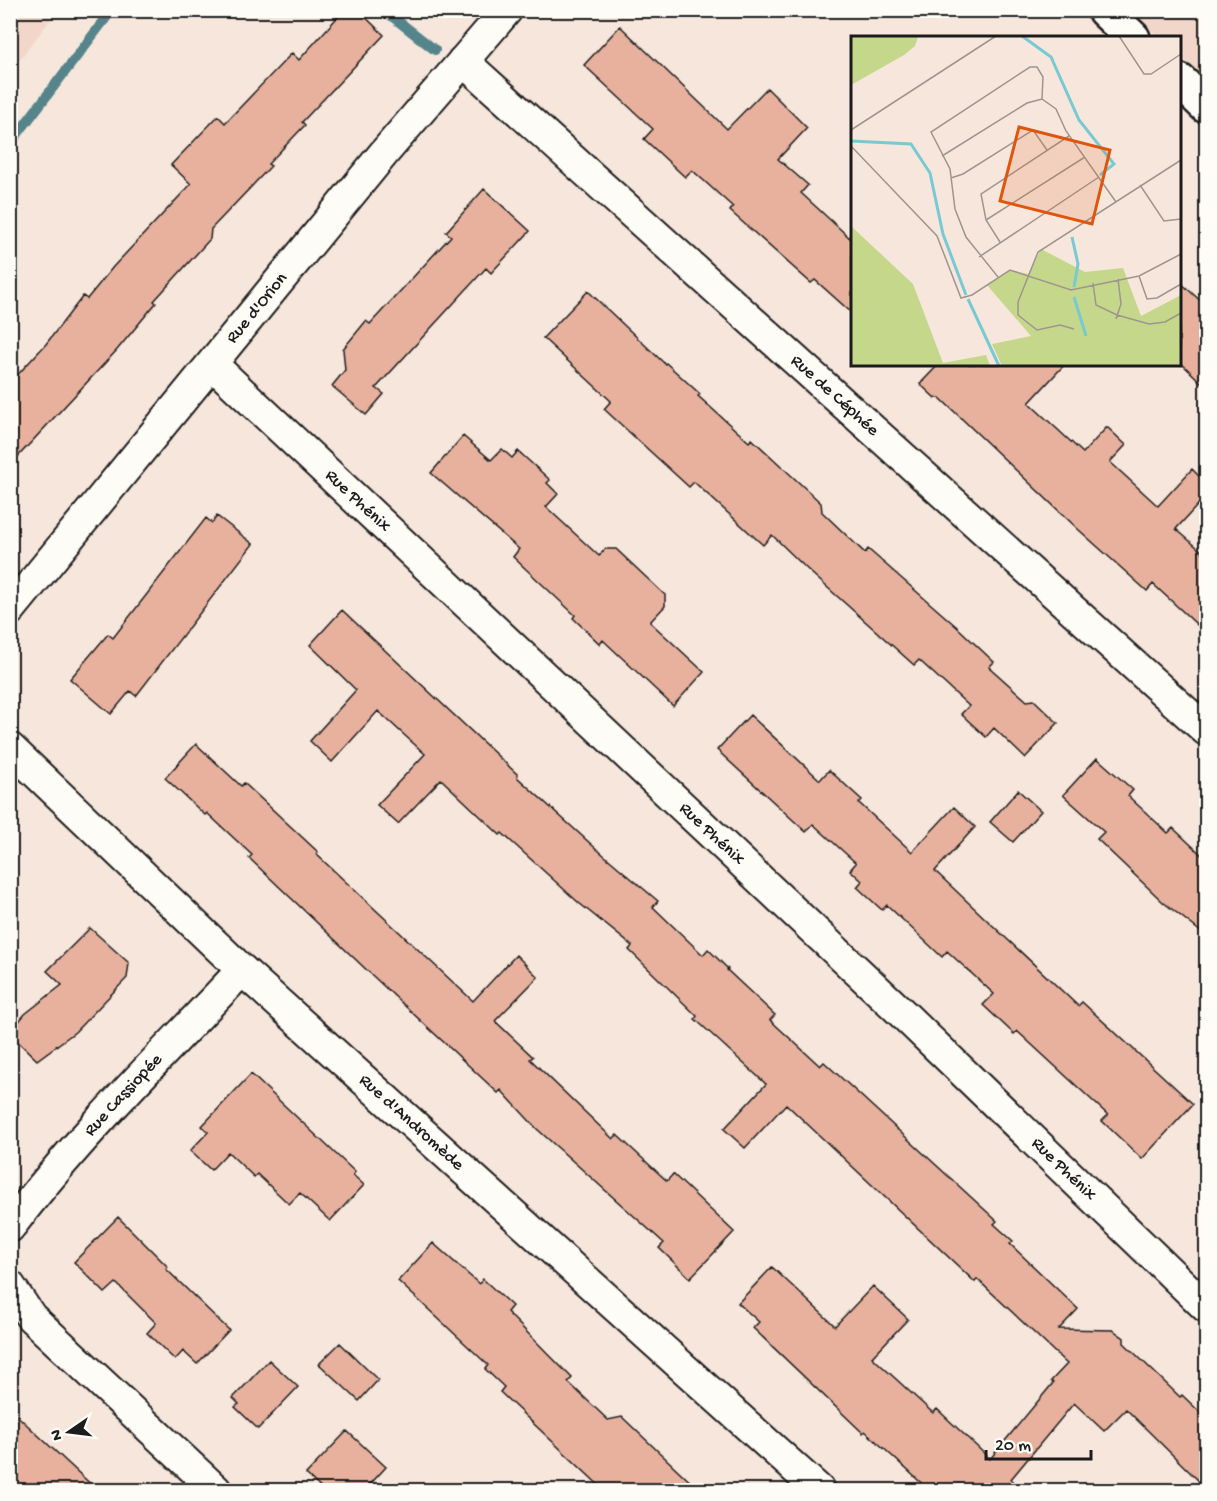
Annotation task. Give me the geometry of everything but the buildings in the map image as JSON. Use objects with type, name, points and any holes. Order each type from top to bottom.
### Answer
[{"type":"street","name":"Rue d'Orion","points":[[10,610],[384,153],[507,10]]},
{"type":"street","points":[[1104,10],[1131,36]]},
{"type":"street","name":"Rue de Céphée","points":[[463,61],[1206,730]]},
{"type":"street","points":[[1181,83],[1206,106]]},
{"type":"street","name":"Rue Phénix","points":[[212,364],[896,1006],[1206,1307]]},
{"type":"street","name":"Rue d'Andromède","points":[[10,748],[242,969],[819,1491]]},
{"type":"street","name":"Rue Cassiopée","points":[[10,1227],[94,1128],[242,969]]},
{"type":"street","points":[[10,1286],[31,1317],[216,1491]]},
{"type":"shaded area","points":[[10,11],[57,11],[11,71]]},
{"type":"shaded area","points":[[1130,11],[1206,11],[1206,81],[1181,57],[1181,36],[1158,36]]},
{"type":"waterway","points":[[10,144],[112,10]]},
{"type":"waterway","points":[[384,10],[435,50]]}]
